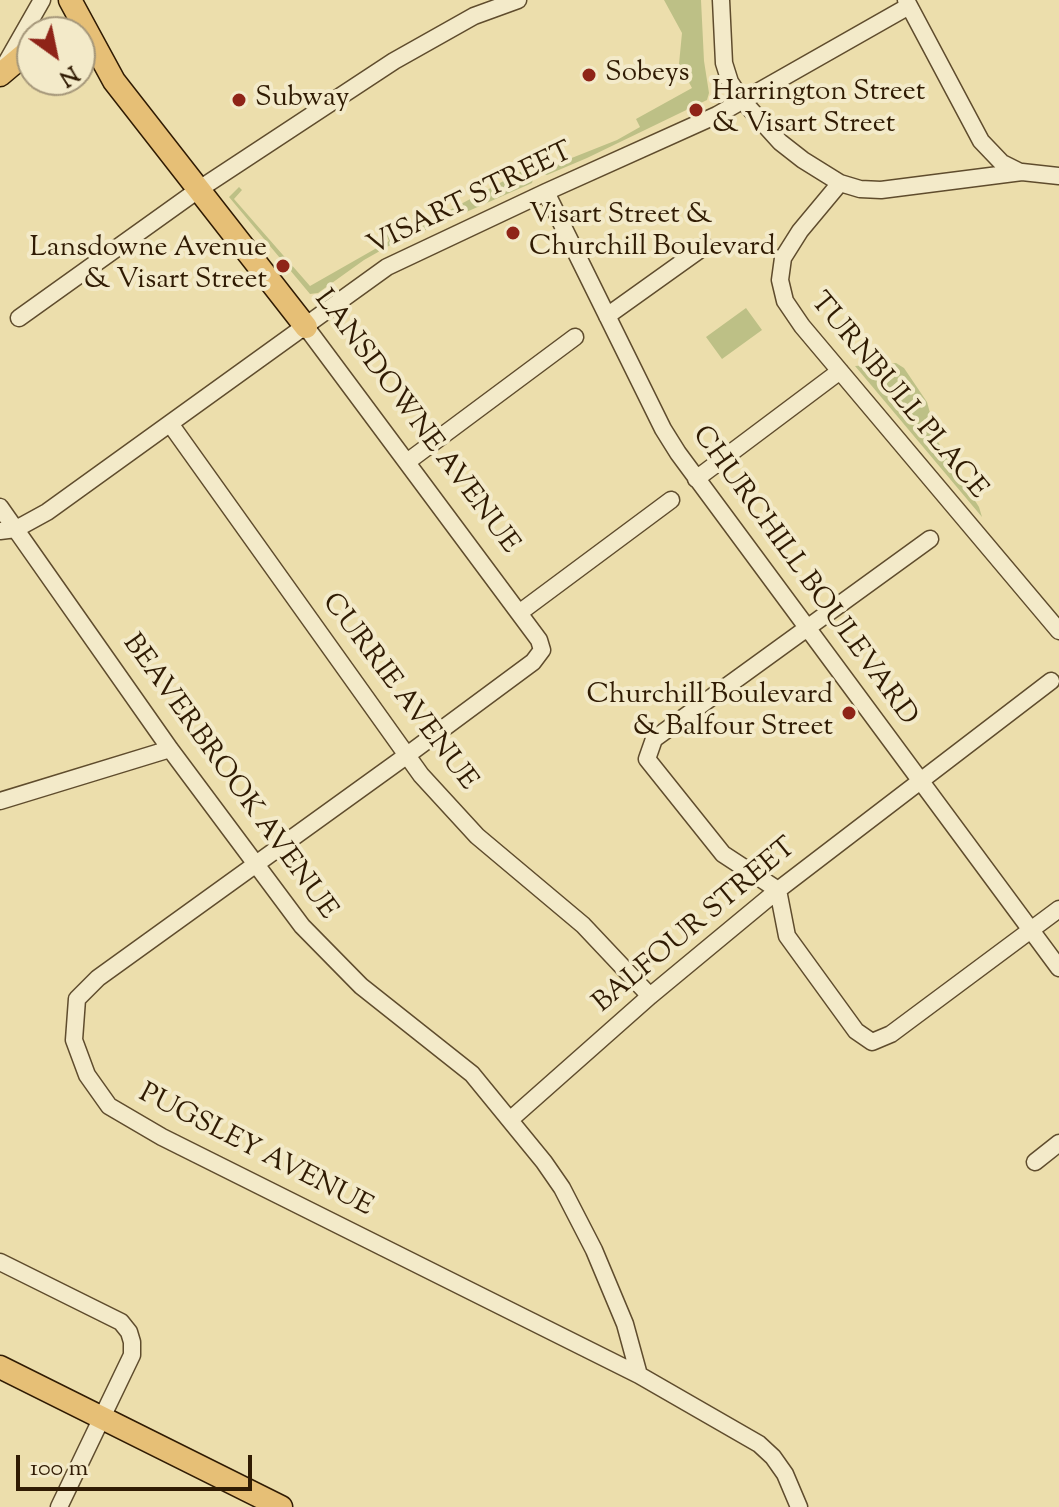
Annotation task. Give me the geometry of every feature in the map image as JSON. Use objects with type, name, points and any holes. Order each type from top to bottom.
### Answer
[{"type":"main road","name":"LANSDOWNE AVENUE","points":[[70,0],[107,70],[306,327]]},
{"type":"main road","points":[[0,74],[16,61]]},
{"type":"main road","points":[[96,61],[107,70]]},
{"type":"main road","points":[[0,1367],[267,1504]]},
{"type":"street","points":[[0,74],[42,0]]},
{"type":"street","points":[[19,318],[198,190],[394,61],[474,16],[518,0]]},
{"type":"street","points":[[721,0],[724,63],[730,82],[780,142],[840,183],[860,189],[881,190],[1022,172],[1059,176]]},
{"type":"street","points":[[908,3],[981,141],[1002,163],[1022,172]]},
{"type":"street","name":"VISART STREET","points":[[8,530],[47,512],[387,267],[703,121],[908,3]]},
{"type":"street","name":"TURNBULL PLACE","points":[[840,183],[783,258],[782,293],[790,309],[840,371],[1059,631]]},
{"type":"street","name":"CHURCHILL BOULEVARD","points":[[546,192],[663,429],[696,479],[1059,968]]},
{"type":"street","points":[[607,316],[705,246]]},
{"type":"street","name":"LANSDOWNE AVENUE","points":[[306,327],[541,643],[542,650]]},
{"type":"street","points":[[407,462],[575,337]]},
{"type":"street","points":[[696,479],[840,371]]},
{"type":"street","name":"CURRIE AVENUE","points":[[171,425],[406,756],[434,790],[477,836],[583,925],[650,996]]},
{"type":"street","points":[[519,613],[671,500]]},
{"type":"street","name":"BEAVERBROOK AVENUE","points":[[0,507],[8,530],[279,898],[318,945],[361,986],[472,1074],[511,1119],[562,1188],[594,1250],[625,1324],[639,1375]]},
{"type":"street","points":[[930,539],[654,739],[647,759],[723,854],[778,890],[787,936],[856,1031],[872,1042],[891,1034],[1059,909]]},
{"type":"street","name":"PUGSLEY AVENUE","points":[[542,650],[538,658],[406,756],[98,978],[77,999],[74,1040],[87,1075],[109,1106],[162,1137],[639,1375],[759,1444],[785,1474],[799,1507]]},
{"type":"street","name":"BALFOUR STREET","points":[[511,1119],[650,996],[778,890],[1051,681]]},
{"type":"street","points":[[0,801],[170,749]]},
{"type":"street","points":[[1035,1162],[1059,1143]]},
{"type":"street","points":[[0,1262],[121,1322],[129,1332],[132,1355],[59,1507]]},
{"type":"green space","points":[[664,0],[701,0],[709,93],[707,100],[587,158],[547,175],[542,174],[540,169],[552,163],[554,165],[617,140],[640,127],[636,119],[692,88],[679,64],[682,33]]},
{"type":"green space","points":[[528,170],[532,183],[421,232],[412,215],[416,214],[422,225]]},
{"type":"green space","points":[[239,187],[242,190],[234,199],[310,286],[389,241],[384,229],[387,228],[394,243],[318,293],[310,294],[229,197]]},
{"type":"green space","points":[[746,308],[762,330],[722,359],[706,337]]},
{"type":"green space","points":[[896,363],[904,368],[927,402],[938,442],[979,507],[982,517],[855,366]]},
{"type":"place","name":"Sobeys","points":[[589,75]]},
{"type":"place","name":"Subway","points":[[239,100]]},
{"type":"place","name":"Harrington Street & Visart Street","points":[[696,110]]},
{"type":"place","name":"Visart Street & Churchill Boulevard","points":[[513,233]]},
{"type":"place","name":"Lansdowne Avenue & Visart Street","points":[[283,266]]},
{"type":"place","name":"Churchill Boulevard & Balfour Street","points":[[849,713]]}]
